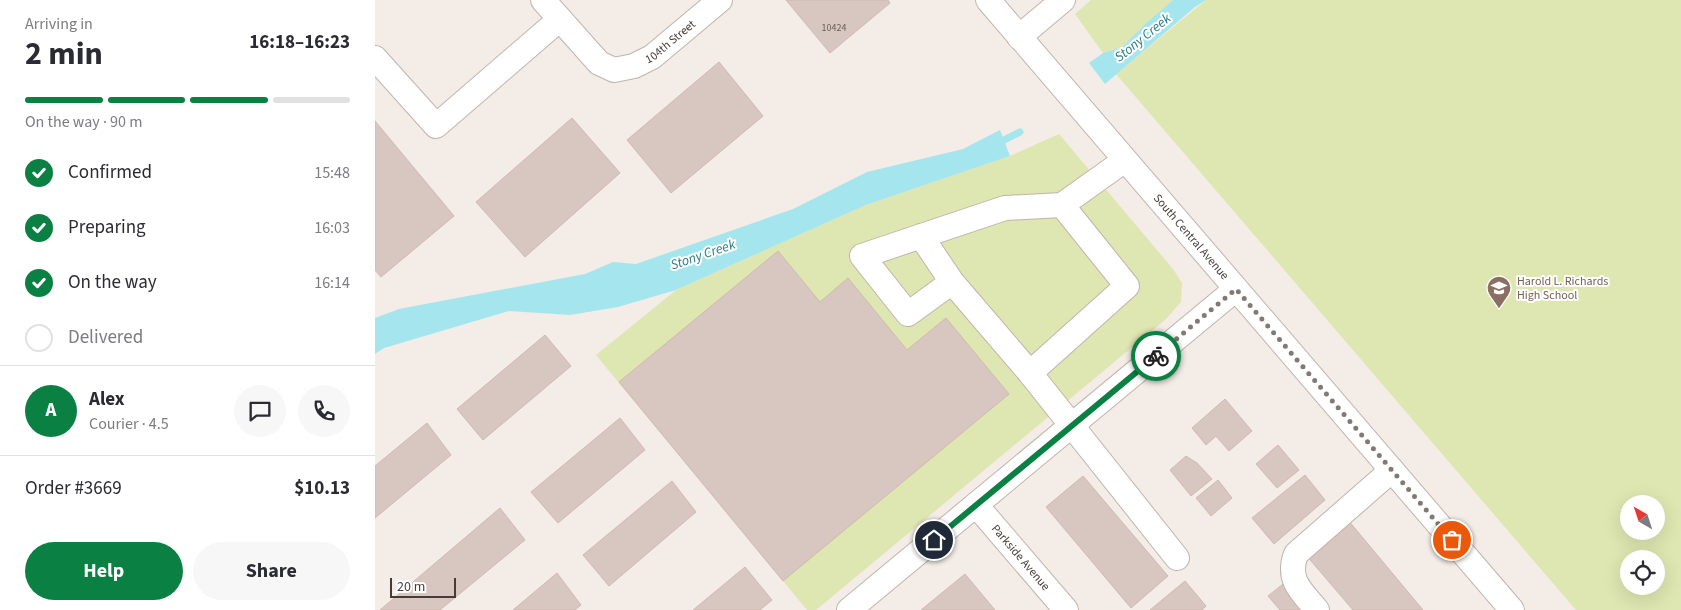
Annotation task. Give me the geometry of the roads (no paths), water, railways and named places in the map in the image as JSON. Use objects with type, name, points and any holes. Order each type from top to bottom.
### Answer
[{"type":"street","points":[[375,58],[436,126],[560,19],[543,0]]},
{"type":"street","name":"104th Street","points":[[560,19],[599,63],[614,70],[633,66],[652,58],[720,0]]},
{"type":"street","name":"South Central Avenue","points":[[988,0],[1512,610]]},
{"type":"street","points":[[1019,37],[1063,0]]},
{"type":"street","points":[[952,282],[908,314],[861,256],[1005,208],[1062,205],[1125,160]]},
{"type":"street","points":[[1031,373],[1127,286],[1062,205]]},
{"type":"street","points":[[921,236],[952,282],[1031,373],[1177,558]]},
{"type":"street","points":[[849,610],[1236,289]]},
{"type":"street","points":[[1317,610],[1296,585],[1293,576],[1293,564],[1296,554],[1392,470]]},
{"type":"street","name":"Parkside Avenue","points":[[976,505],[1066,610]]},
{"type":"water","points":[[1173,0],[1206,0],[1195,7],[1105,84],[1089,63],[1103,53],[1122,47]]},
{"type":"water","points":[[1000,130],[1010,156],[866,205],[676,290],[618,307],[570,315],[509,311],[384,348],[375,354],[375,318],[399,309],[585,274],[613,262],[636,264],[793,209],[867,172],[963,149]]},
{"type":"waterway","name":"Stony Creek","points":[[996,144],[1020,132]]},
{"type":"place","name":"Harold L. Richards High School","points":[[1499,309]]}]
